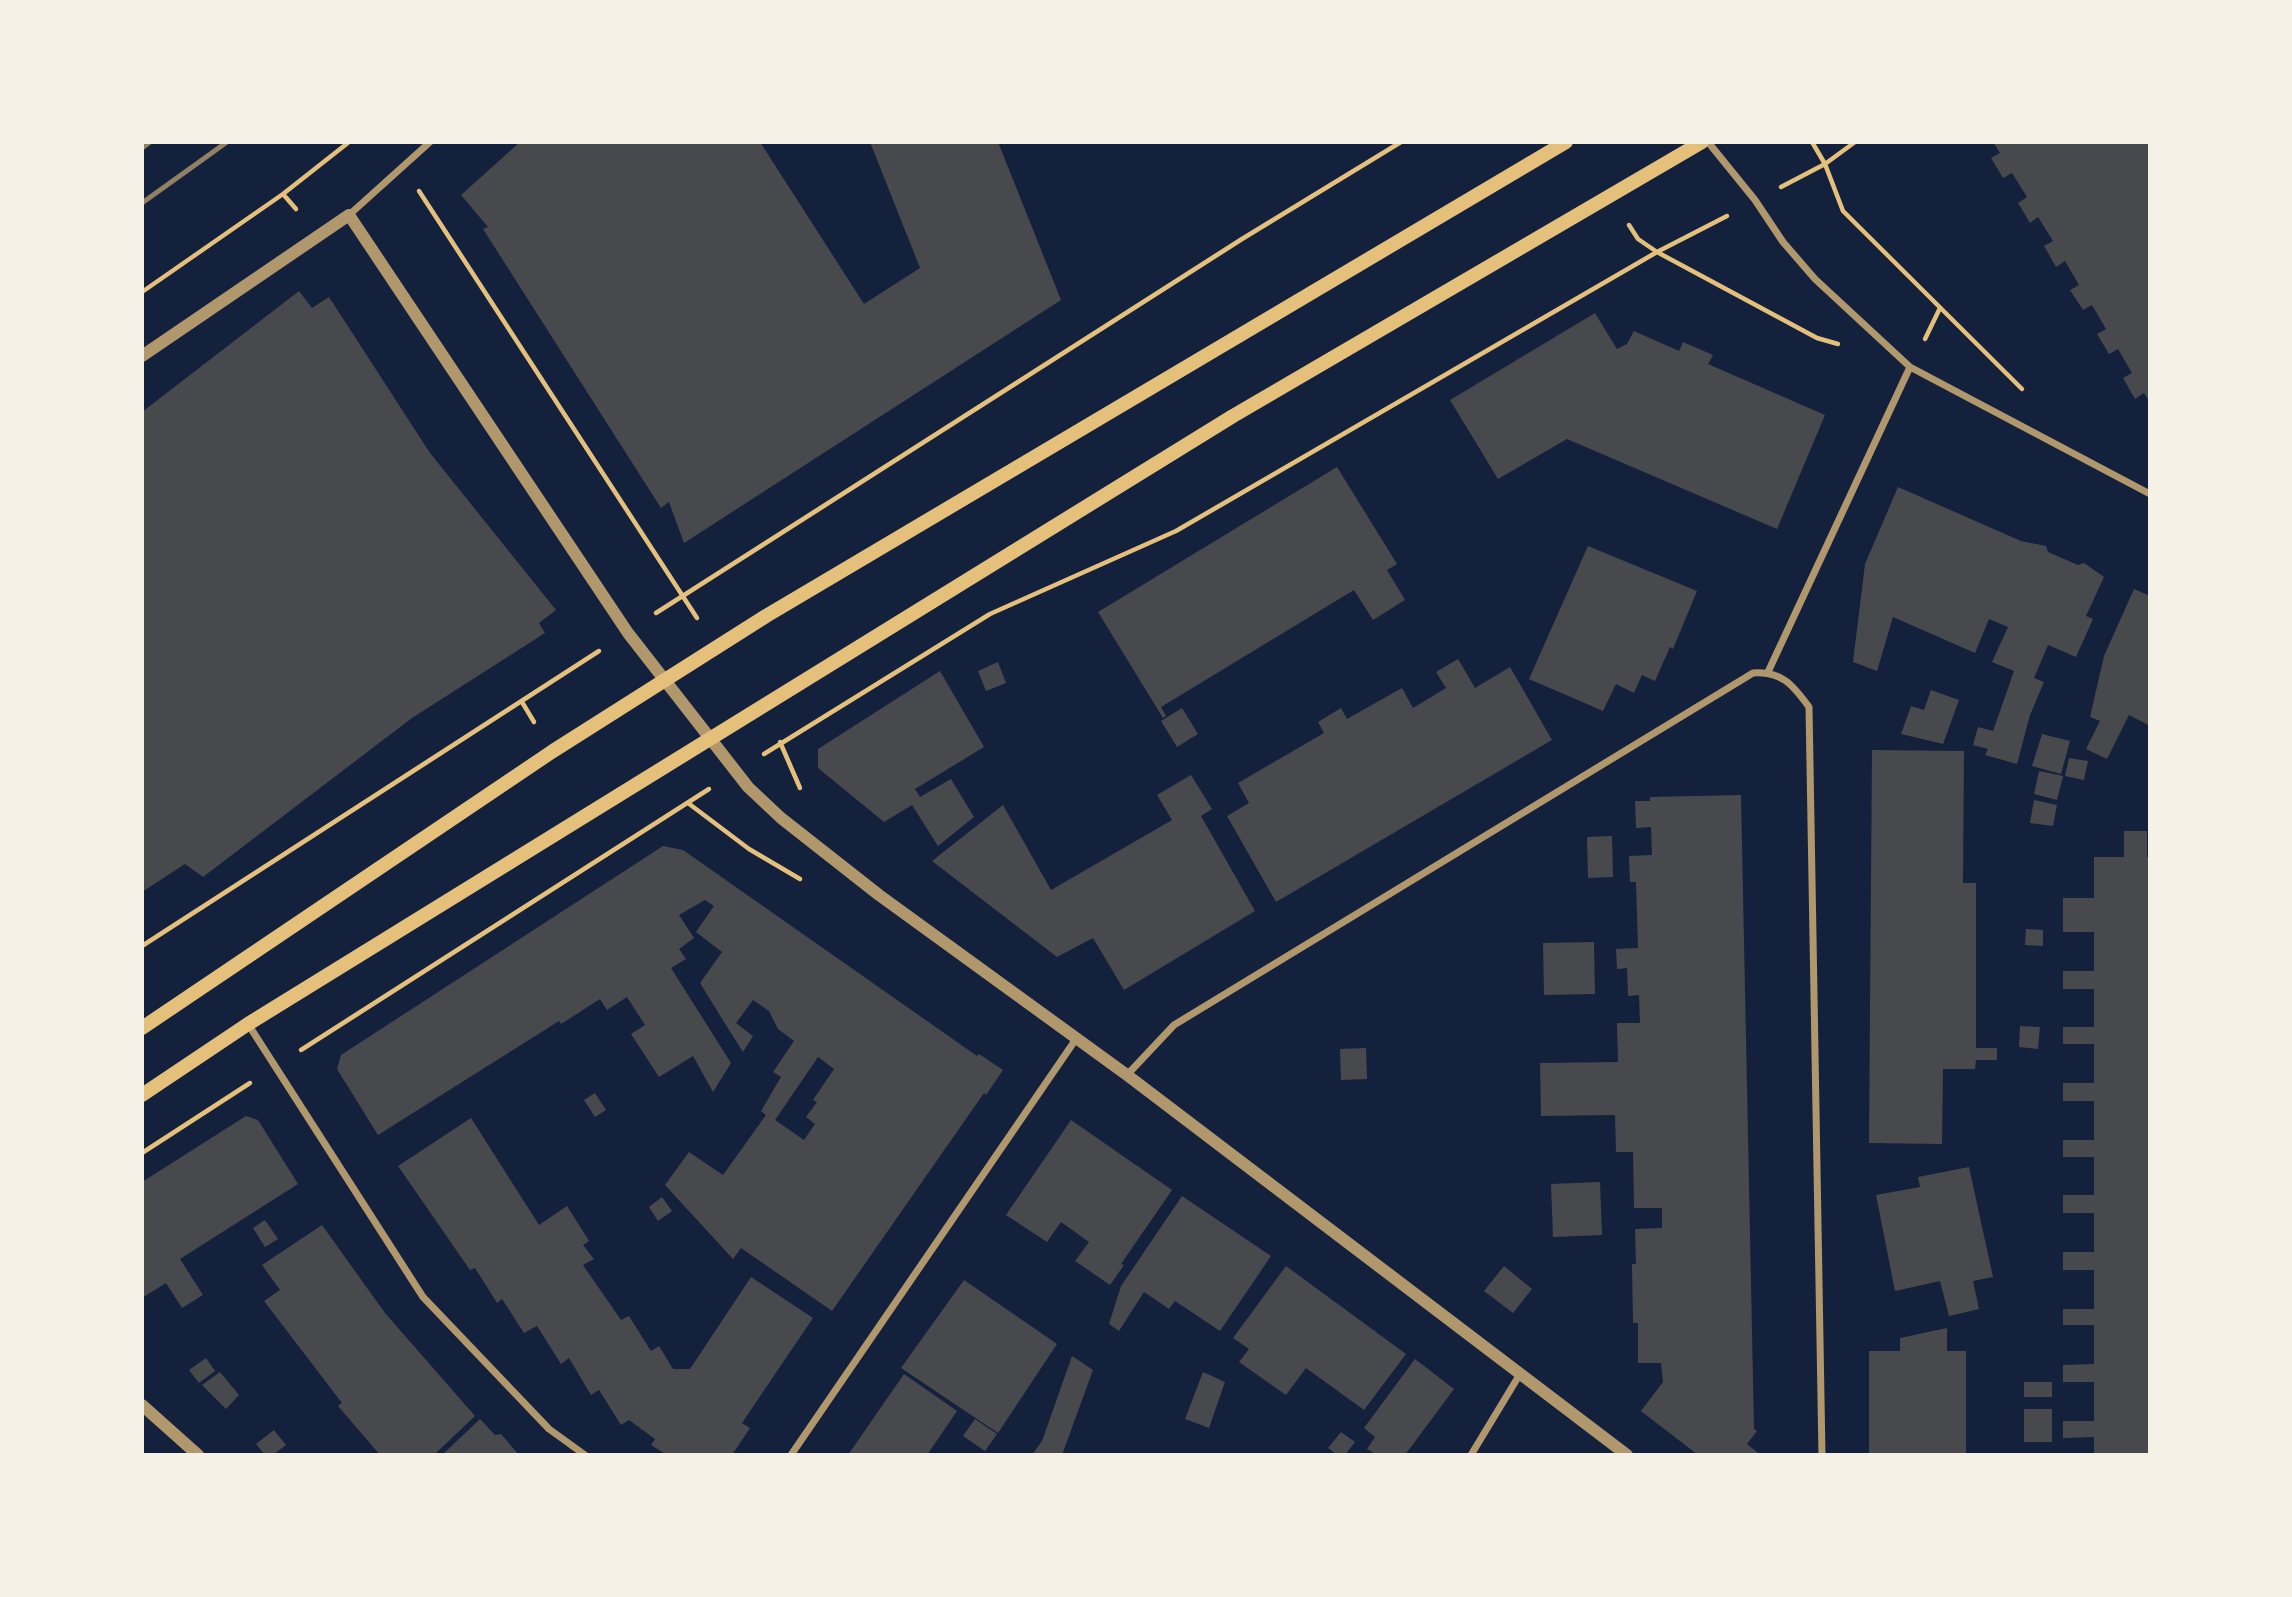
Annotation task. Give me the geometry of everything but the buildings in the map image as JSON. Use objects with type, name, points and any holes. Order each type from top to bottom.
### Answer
[{"type":"main road","points":[[142,1028],[553,751],[778,608],[1566,142]]},
{"type":"main road","points":[[142,1095],[248,1024],[1233,416],[1702,142]]},
{"type":"street","points":[[142,356],[349,215],[430,142]]},
{"type":"street","points":[[1708,142],[1755,200],[1783,243],[1815,279],[1910,367],[2150,494]]},
{"type":"street","points":[[349,215],[663,682],[736,772],[781,818],[878,895],[1127,1076],[1627,1455]]},
{"type":"street","points":[[1768,672],[1910,367]]},
{"type":"street","points":[[1127,1076],[1174,1025],[1753,673],[1768,672],[1791,682],[1809,707],[1822,1455]]},
{"type":"street","points":[[248,1024],[423,1297],[549,1429],[585,1455]]},
{"type":"street","points":[[791,1455],[1076,1039]]},
{"type":"street","points":[[1471,1455],[1520,1374]]},
{"type":"street","points":[[142,1405],[198,1455]]},
{"type":"path","points":[[142,292],[284,194],[349,142]]},
{"type":"path","points":[[403,166],[682,595],[1401,142]]},
{"type":"path","points":[[1812,142],[1825,163],[1843,211],[2024,391]]},
{"type":"path","points":[[142,1153],[736,772],[990,614],[1176,531],[1657,252],[1825,163],[1855,142]]},
{"type":"path","points":[[1657,252],[1817,338],[1843,346]]},
{"type":"path","points":[[142,946],[628,633]]},
{"type":"railway","points":[[142,148],[150,142]]},
{"type":"railway","points":[[142,203],[227,142]]}]
